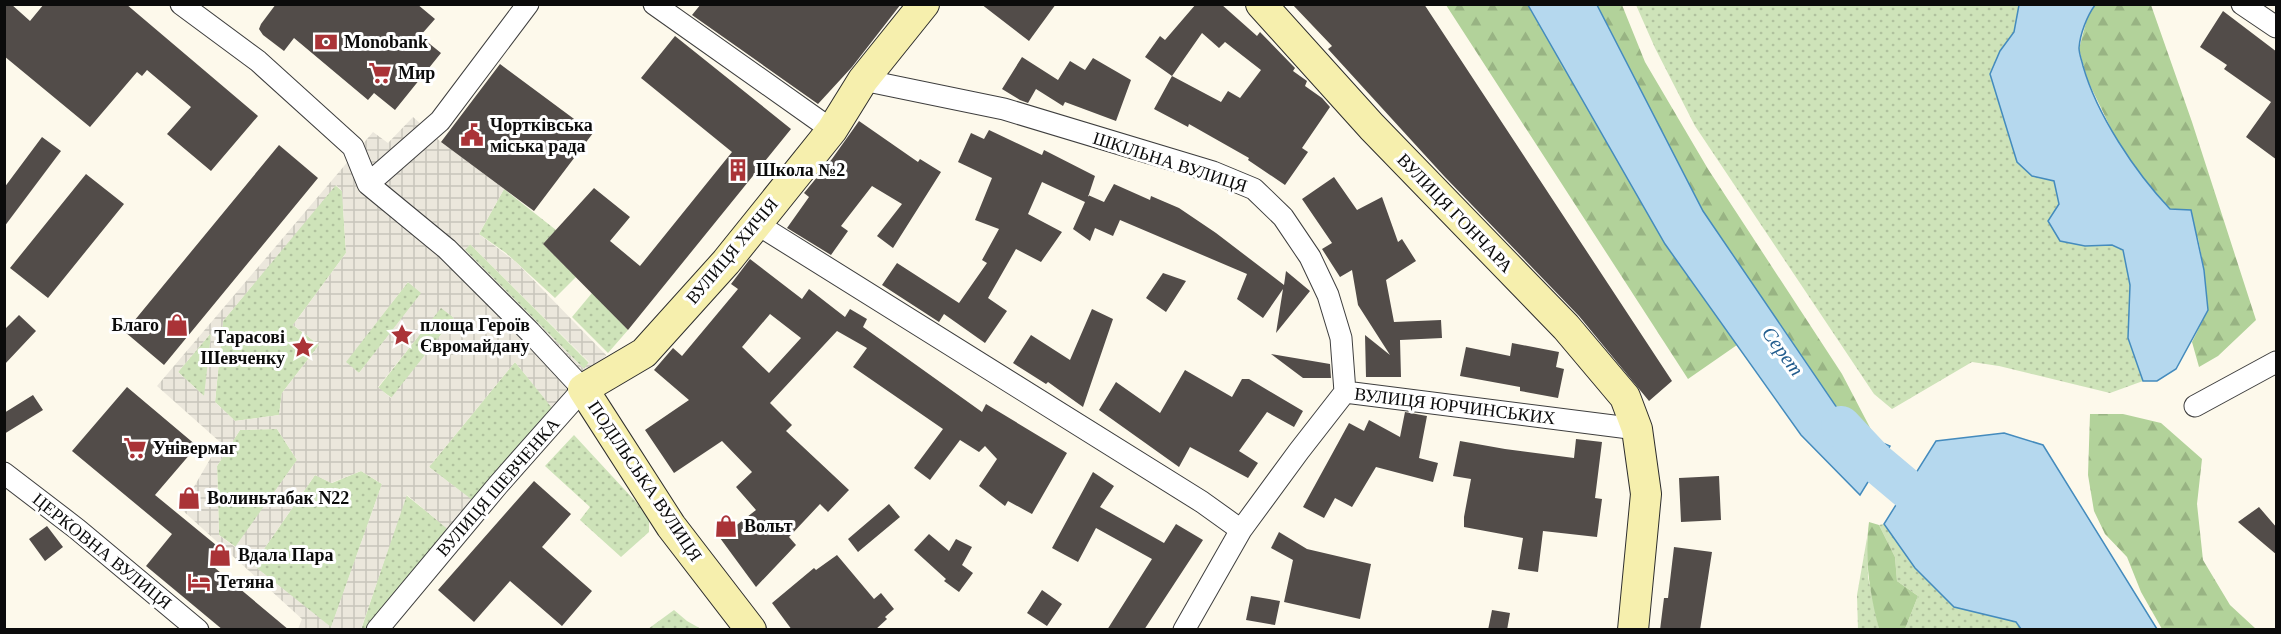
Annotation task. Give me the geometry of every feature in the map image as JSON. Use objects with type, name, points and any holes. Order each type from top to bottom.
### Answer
[{"type":"street","points":[[181,4],[258,61],[353,147],[368,184],[447,249],[583,389]]},
{"type":"street","points":[[368,184],[440,121],[528,4]]},
{"type":"street","points":[[654,4],[832,130]]},
{"type":"street","name":"ВУЛИЦЯ ХИЧІЯ","points":[[583,389],[644,353],[726,262],[832,130],[863,80],[924,4]]},
{"type":"street","name":"ВУЛИЦЯ ГОНЧАРА","points":[[1261,4],[1372,128],[1566,327],[1625,398],[1637,429],[1646,494],[1633,630]]},
{"type":"street","points":[[2242,4],[2277,27]]},
{"type":"street","name":"ШКІЛЬНА ВУЛИЦЯ","points":[[863,80],[1004,109],[1213,172],[1254,189],[1283,217],[1310,257],[1328,295],[1341,338],[1345,392]]},
{"type":"street","points":[[757,224],[1202,502],[1241,530]]},
{"type":"street","points":[[2195,406],[2277,362]]},
{"type":"street","name":"ВУЛИЦЯ ШЕВЧЕНКА","points":[[377,630],[498,485],[583,389]]},
{"type":"street","name":"ПОДІЛЬСЬКА ВУЛИЦЯ","points":[[583,389],[671,526],[751,630]]},
{"type":"street","name":"ВУЛИЦЯ ЮРЧИНСЬКИХ","points":[[1185,630],[1241,530],[1345,392],[1637,429]]},
{"type":"street","name":"ЦЕРКОВНА ВУЛИЦЯ","points":[[4,473],[77,529],[198,630]]},
{"type":"green space","points":[[1446,5],[1528,5],[1665,244],[1737,345],[1688,379]]},
{"type":"green space","points":[[1597,5],[1622,5],[1645,62],[1708,169],[1842,374],[1877,441],[1852,430],[1703,211]]},
{"type":"green space","points":[[1636,5],[2019,5],[2014,32],[2000,51],[1990,74],[2017,162],[2032,176],[2054,181],[2059,204],[2085,246],[2112,245],[2123,250],[2130,285],[2128,338],[2143,381],[2110,393],[1999,366],[1972,362],[1892,409],[1874,394],[1695,126]]},
{"type":"green space","points":[[2095,5],[2151,5],[2192,122],[2256,320],[2218,356],[2199,367],[2192,342],[2208,310],[2198,238],[2154,192],[2120,147],[2087,79],[2079,49],[2088,15]]},
{"type":"green space","points":[[335,185],[342,191],[346,253],[293,325],[319,345],[282,393],[279,415],[235,421],[215,402],[223,321]]},
{"type":"green space","points":[[504,189],[556,230],[543,244],[576,277],[555,298],[506,253],[479,234]]},
{"type":"green space","points":[[470,244],[589,363],[584,369],[465,250]]},
{"type":"green space","points":[[408,282],[422,293],[359,373],[345,362]]},
{"type":"green space","points":[[592,293],[628,330],[608,353],[572,317]]},
{"type":"green space","points":[[441,307],[454,318],[392,398],[378,388]]},
{"type":"green space","points":[[211,333],[205,397],[178,372]]},
{"type":"green space","points":[[515,362],[552,407],[474,502],[429,467]]},
{"type":"green space","points":[[2090,414],[2123,414],[2161,423],[2202,459],[2197,504],[2203,560],[2230,605],[2256,629],[2162,629],[2141,592],[2127,557],[2105,534],[2094,511],[2088,475]]},
{"type":"green space","points":[[277,429],[297,460],[236,547],[219,535],[217,466],[240,430]]},
{"type":"green space","points":[[574,435],[649,516],[649,532],[621,557],[580,520],[590,507],[545,466]]},
{"type":"green space","points":[[361,471],[382,484],[331,628],[253,565],[315,475],[332,483]]},
{"type":"green space","points":[[406,495],[452,532],[366,629],[361,630]]},
{"type":"green space","points":[[1869,522],[1879,525],[1895,557],[1897,581],[1918,596],[1905,629],[1879,629],[1869,576],[1867,549]]},
{"type":"green space","points":[[1884,524],[1915,568],[1954,607],[2017,622],[2021,629],[1905,629],[1918,596],[1897,581],[1895,557],[1879,525]]},
{"type":"green space","points":[[1867,538],[1868,577],[1879,629],[1858,630],[1857,595]]},
{"type":"green space","points":[[674,610],[687,621],[701,629],[648,629]]},
{"type":"shaded area","points":[[413,117],[441,142],[504,189],[479,234],[516,262],[606,355],[583,389],[377,629],[366,629],[451,532],[407,495],[361,629],[298,629],[302,619],[181,509],[220,442],[157,386],[373,132],[388,143]],"holes":[[[336,185],[342,191],[346,253],[293,325],[319,345],[282,393],[279,415],[235,421],[215,402],[223,321]],[[470,244],[589,362],[584,369],[465,250]],[[408,282],[421,293],[359,373],[346,362]],[[441,308],[454,318],[391,398],[378,387]],[[210,334],[211,335],[204,396],[178,372]],[[515,362],[552,408],[475,502],[429,467]],[[277,429],[297,460],[235,547],[219,535],[217,466],[240,430]],[[361,471],[382,484],[331,627],[253,565],[315,475],[331,483]]]},
{"type":"water","points":[[1528,5],[1597,5],[1703,211],[1852,430],[1890,446],[1860,495],[1801,435],[1665,244]]},
{"type":"water","points":[[2019,5],[2095,5],[2084,25],[2079,48],[2089,85],[2107,123],[2157,194],[2170,209],[2191,210],[2204,270],[2208,310],[2176,369],[2157,381],[2143,381],[2128,338],[2130,285],[2123,250],[2112,245],[2085,246],[2060,241],[2048,221],[2059,204],[2054,181],[2032,176],[2017,162],[1990,74],[2000,51],[2014,32]]},
{"type":"water","points":[[2004,433],[2043,445],[2157,629],[2021,629],[2016,622],[1954,607],[1915,568],[1884,524],[1936,441]]},
{"type":"building","points":[[4,4],[11,4],[30,21],[44,4],[126,4],[258,116],[211,171],[167,134],[191,107],[147,70],[142,76],[137,72],[90,127],[4,56]]},
{"type":"building","name":"Мир","points":[[276,4],[417,4],[435,19],[420,36],[441,53],[395,110],[374,93],[368,100],[294,38],[284,51],[263,35],[259,29],[261,24]]},
{"type":"building","points":[[701,4],[901,4],[852,67],[818,104],[692,15]]},
{"type":"building","points":[[981,4],[1056,4],[1029,41]]},
{"type":"building","points":[[1196,4],[1221,4],[1257,36],[1260,32],[1295,68],[1293,71],[1307,81],[1305,86],[1330,107],[1302,148],[1308,152],[1285,185],[1248,160],[1249,158],[1189,124],[1188,127],[1154,109],[1172,76],[1145,57],[1160,36],[1165,40]],"holes":[[[1202,33],[1219,48],[1225,42],[1261,70],[1240,98],[1228,91],[1221,102],[1172,76]]]},
{"type":"building","points":[[1292,4],[1424,4],[1672,381],[1649,401],[1579,316],[1444,176],[1328,49],[1332,46]]},
{"type":"building","points":[[2223,11],[2277,52],[2277,160],[2246,137],[2271,102],[2224,69],[2227,65],[2200,47]]},
{"type":"building","name":"Школа №2","points":[[675,36],[791,129],[628,330],[543,244],[594,188],[630,217],[610,241],[640,266],[732,152],[641,78]]},
{"type":"building","points":[[1022,57],[1058,80],[1070,61],[1085,70],[1093,58],[1131,80],[1116,121],[1065,102],[1063,106],[1036,89],[1028,103],[1002,89]]},
{"type":"building","name":"Чортківська міська рада","points":[[500,64],[593,133],[534,211],[441,142]]},
{"type":"building","points":[[859,121],[918,162],[920,159],[941,172],[893,248],[877,236],[902,204],[872,186],[841,226],[848,231],[831,255],[787,228],[809,197],[804,193]]},
{"type":"building","points":[[989,130],[1042,155],[1044,150],[1095,176],[1089,195],[1104,202],[1114,184],[1150,200],[1151,196],[1179,208],[1284,285],[1286,271],[1310,291],[1276,333],[1283,289],[1263,318],[1237,299],[1247,274],[1120,220],[1113,236],[1095,228],[1090,241],[1073,229],[1085,202],[1042,182],[1028,214],[1062,232],[1041,262],[1016,249],[988,298],[1007,311],[985,343],[944,314],[939,322],[882,285],[897,263],[959,303],[987,263],[982,260],[999,229],[975,220],[992,178],[958,162],[971,133],[984,139]]},
{"type":"building","points":[[42,137],[61,151],[4,227],[4,188]]},
{"type":"building","points":[[279,145],[318,178],[164,365],[125,332]]},
{"type":"building","points":[[86,174],[124,204],[48,298],[10,268]]},
{"type":"building","points":[[1334,177],[1357,210],[1382,197],[1398,242],[1402,239],[1416,261],[1386,280],[1394,322],[1441,320],[1442,338],[1400,340],[1401,377],[1366,377],[1365,335],[1390,355],[1358,305],[1352,270],[1340,277],[1322,249],[1332,243],[1302,199]]},
{"type":"building","points":[[750,259],[802,299],[809,289],[845,317],[850,309],[867,319],[863,327],[982,412],[986,404],[1067,453],[1032,514],[1008,501],[1005,506],[979,486],[997,459],[985,446],[979,452],[960,440],[930,480],[914,468],[943,429],[853,367],[867,348],[837,331],[770,403],[792,425],[786,431],[849,490],[828,512],[820,504],[789,537],[796,545],[756,587],[720,538],[756,510],[736,487],[752,472],[722,441],[674,473],[645,430],[689,400],[654,370],[673,348],[682,356],[738,289],[731,284]],"holes":[[[770,314],[801,338],[769,373],[742,347]]]},
{"type":"building","points":[[1163,273],[1186,281],[1166,312],[1146,298]]},
{"type":"building","points":[[1092,309],[1113,319],[1083,407],[1048,382],[1046,384],[1013,363],[1031,335],[1070,360]]},
{"type":"building","points":[[19,315],[36,331],[4,365],[4,330]]},
{"type":"building","points":[[1512,343],[1559,352],[1556,367],[1564,369],[1558,398],[1520,391],[1520,387],[1460,376],[1466,347],[1510,356]]},
{"type":"building","points":[[1271,354],[1330,364],[1331,378],[1303,378]]},
{"type":"building","points":[[1185,370],[1232,397],[1242,379],[1249,379],[1303,411],[1294,427],[1267,412],[1239,451],[1258,463],[1248,478],[1190,447],[1179,467],[1099,410],[1116,382],[1160,413]]},
{"type":"building","points":[[127,387],[197,446],[155,495],[227,554],[215,568],[289,630],[223,630],[146,566],[172,534],[72,451]]},
{"type":"building","points":[[33,395],[43,410],[4,434],[4,413]]},
{"type":"building","points":[[1405,412],[1427,416],[1419,458],[1438,463],[1433,482],[1376,467],[1352,507],[1335,498],[1324,518],[1303,507],[1349,423],[1364,431],[1369,420],[1400,437]]},
{"type":"building","points":[[1576,439],[1602,442],[1595,498],[1602,499],[1597,537],[1543,531],[1538,572],[1518,569],[1523,538],[1464,527],[1471,479],[1453,476],[1460,441],[1574,458]]},
{"type":"building","points":[[1093,472],[1114,486],[1100,507],[1164,543],[1176,524],[1203,540],[1144,630],[1107,630],[1152,559],[1096,528],[1078,562],[1052,548]]},
{"type":"building","points":[[1719,476],[1721,520],[1681,522],[1679,478]]},
{"type":"building","points":[[534,481],[571,514],[542,547],[592,591],[562,626],[510,581],[474,622],[438,590]]},
{"type":"building","points":[[889,504],[900,517],[858,552],[848,539]]},
{"type":"building","points":[[2259,507],[2277,528],[2277,555],[2238,522]]},
{"type":"building","points":[[47,526],[63,547],[45,561],[29,539]]},
{"type":"building","points":[[1279,532],[1307,549],[1371,564],[1360,619],[1284,602],[1293,560],[1271,548]]},
{"type":"building","points":[[929,534],[949,551],[956,539],[972,547],[962,565],[973,573],[959,592],[944,581],[946,579],[914,550]]},
{"type":"building","points":[[1674,547],[1712,552],[1700,630],[1660,630],[1664,598],[1668,598]]},
{"type":"building","points":[[837,555],[874,599],[881,593],[894,609],[875,630],[792,630],[772,603],[814,568],[816,570]]},
{"type":"building","points":[[1042,590],[1062,604],[1047,626],[1027,613]]},
{"type":"building","points":[[1251,596],[1280,601],[1275,625],[1246,620]]},
{"type":"building","points":[[1492,610],[1510,613],[1507,630],[1488,630]]},
{"type":"waterway","name":"Серет","points":[[1841,426],[1874,461],[1949,524]]},
{"type":"place","name":"Monobank","points":[[326,42]]},
{"type":"place","name":"Мир","points":[[380,73]]},
{"type":"place","name":"Чортківська міська рада","points":[[472,135]]},
{"type":"place","name":"Школа №2","points":[[738,170]]},
{"type":"place","name":"Благо","points":[[177,325]]},
{"type":"place","name":"площа Героїв Євромайдану","points":[[402,335]]},
{"type":"place","name":"Тарасові Шевченку","points":[[303,347]]},
{"type":"place","name":"Універмаг","points":[[135,448]]},
{"type":"place","name":"Волиньтабак N22","points":[[189,498]]},
{"type":"place","name":"Вольт","points":[[726,526]]},
{"type":"place","name":"Вдала Пара","points":[[220,555]]},
{"type":"place","name":"Тетяна","points":[[199,582]]}]
